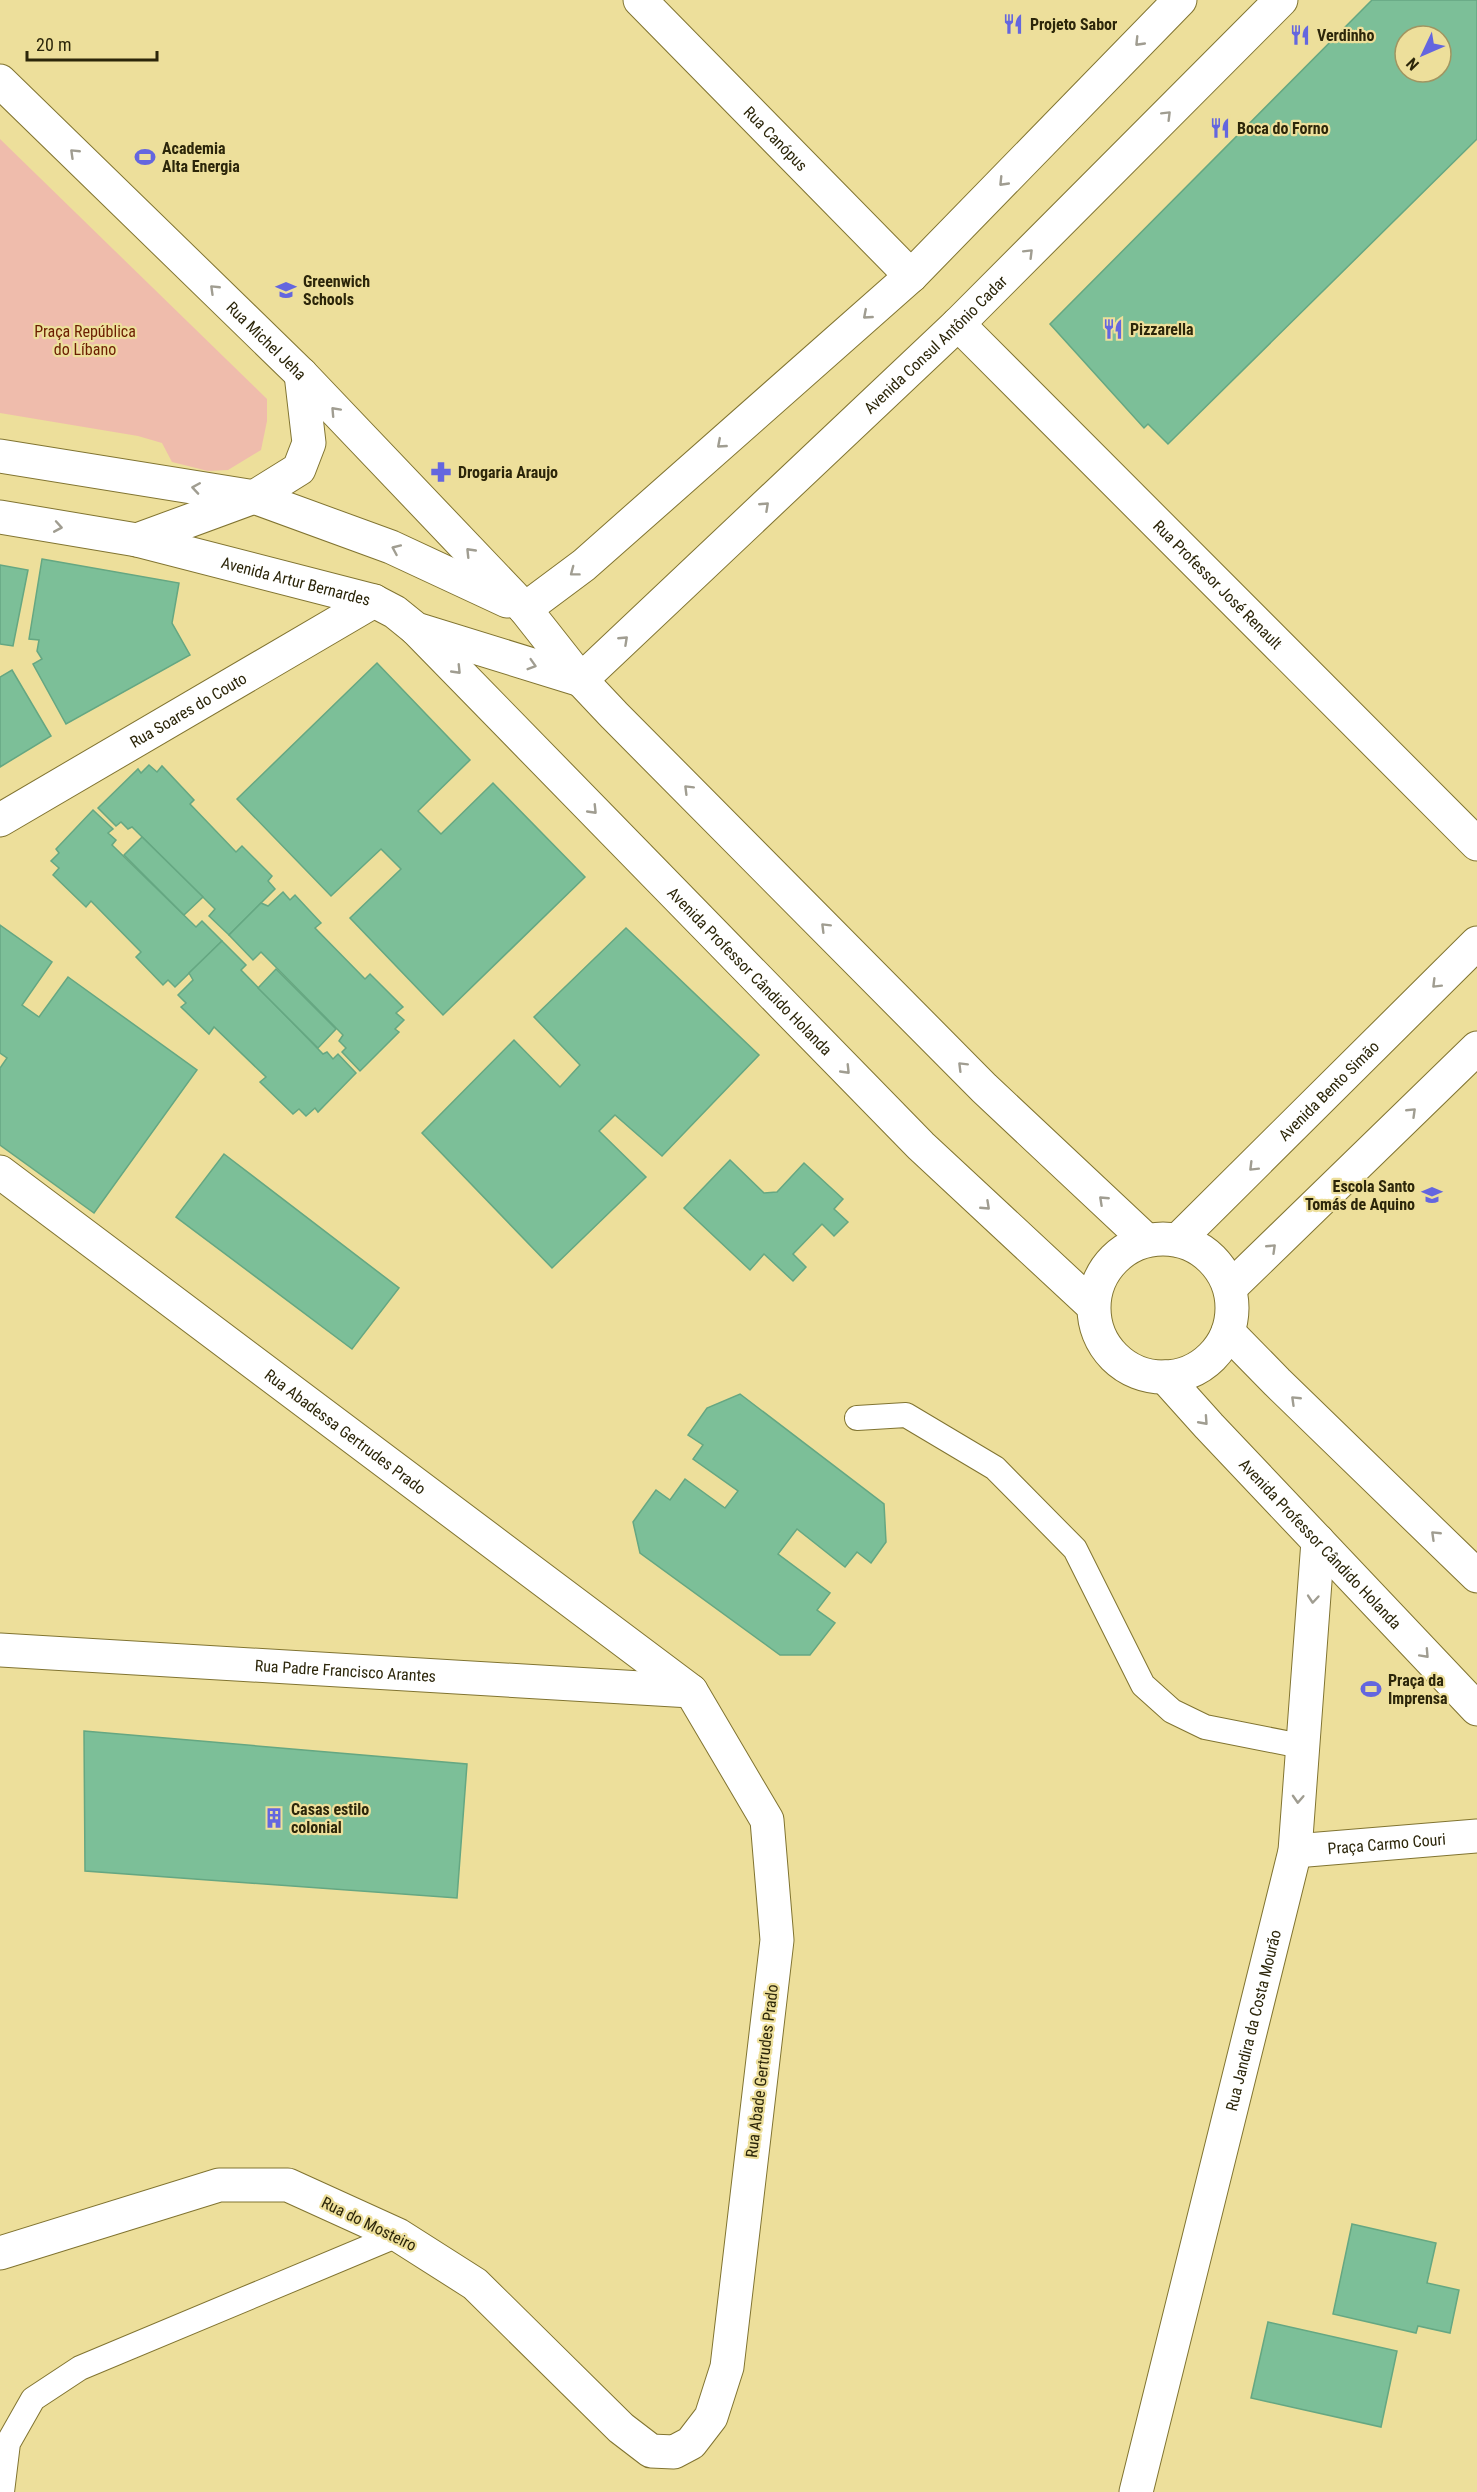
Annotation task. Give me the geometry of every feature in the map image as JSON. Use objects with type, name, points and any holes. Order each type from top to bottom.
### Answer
[{"type":"street","name":"Rua Canópus","points":[[640,0],[911,276]]},
{"type":"street","points":[[525,609],[584,565],[911,276],[1180,0]]},
{"type":"street","name":"Avenida Consul Antônio Cadar","points":[[581,680],[958,324],[1281,0]]},
{"type":"street","name":"Rua Michel Jeha","points":[[0,81],[301,374],[525,609]]},
{"type":"street","name":"Rua Professor José Renault","points":[[958,324],[1477,844]]},
{"type":"street","points":[[137,540],[254,497],[299,469],[309,443],[301,374]]},
{"type":"street","points":[[0,456],[254,497],[391,547],[525,609],[581,680],[984,1088],[1146,1240]]},
{"type":"street","name":"Avenida Artur Bernardes","points":[[0,517],[137,540],[374,601],[395,612],[416,628],[581,680]]},
{"type":"street","name":"Rua Soares do Couto","points":[[0,820],[374,601]]},
{"type":"street","name":"Avenida Professor Cândido Holanda","points":[[416,628],[921,1146],[1093,1306]]},
{"type":"street","name":"Avenida Bento Simão","points":[[1178,1240],[1477,943]]},
{"type":"street","points":[[1230,1288],[1477,1048]]},
{"type":"street","name":"Rua Abadessa Gertrudes Prado","points":[[0,1172],[691,1691]]},
{"type":"street","points":[[1170,1238],[1201,1249],[1219,1266],[1230,1288],[1233,1317],[1219,1350],[1204,1365],[1186,1374],[1149,1377],[1120,1363],[1100,1337],[1094,1322],[1095,1289],[1106,1268],[1123,1250],[1146,1240],[1170,1238]]},
{"type":"street","points":[[1228,1332],[1276,1382],[1477,1576]]},
{"type":"street","name":"Avenida Professor Cândido Holanda","points":[[1165,1377],[1477,1709]]},
{"type":"street","name":"Rua Jandira da Costa Mourão","points":[[1136,2492],[1295,1851],[1318,1541]]},
{"type":"street","name":"Rua Padre Francisco Arantes","points":[[0,1650],[691,1691]]},
{"type":"street","name":"Rua Abade Gertrudes Prado","points":[[674,2452],[691,2443],[711,2417],[727,2367],[777,1940],[766,1820],[691,1691]]},
{"type":"street","name":"Praça Carmo Couri","points":[[1295,1851],[1477,1836]]},
{"type":"street","name":"Rua do Mosteiro","points":[[0,2253],[219,2186],[288,2185],[398,2235],[475,2284],[621,2428],[651,2451],[674,2452]]},
{"type":"lane","points":[[857,1418],[906,1415],[995,1467],[1075,1549],[1143,1685],[1172,1711],[1205,1727],[1301,1746]]},
{"type":"lane","points":[[3,2492],[8,2443],[33,2399],[80,2368],[398,2235]]},
{"type":"green space","name":"Praça República do Líbano","points":[[0,139],[267,399],[267,421],[261,450],[228,470],[208,471],[172,462],[162,443],[138,436],[0,413]]},
{"type":"building","points":[[1372,0],[1477,0],[1477,139],[1168,444],[1148,424],[1144,428],[1050,324]]},
{"type":"building","points":[[42,559],[179,583],[172,623],[190,655],[66,724],[33,664],[42,659],[37,651],[39,640],[29,639]]},
{"type":"building","points":[[0,565],[28,570],[13,646],[0,644]]},
{"type":"building","points":[[377,663],[470,760],[418,811],[441,834],[493,783],[585,877],[443,1015],[350,918],[401,869],[381,849],[331,896],[237,799]]},
{"type":"building","points":[[12,670],[51,736],[0,767],[0,677]]},
{"type":"building","points":[[149,765],[157,772],[162,766],[194,800],[190,804],[236,852],[242,846],[272,876],[268,881],[275,889],[229,935],[209,916],[215,909],[132,827],[128,829],[121,822],[116,826],[98,808],[138,769],[141,773]]},
{"type":"building","points":[[93,810],[113,829],[108,833],[116,840],[112,845],[196,927],[202,921],[222,941],[175,987],[168,980],[163,985],[136,957],[141,952],[91,901],[86,907],[53,875],[59,868],[51,861],[59,853],[56,849]]},
{"type":"building","points":[[142,837],[203,897],[184,915],[124,855]]},
{"type":"building","points":[[283,892],[290,900],[295,895],[321,923],[315,928],[365,979],[370,974],[403,1007],[396,1013],[404,1020],[395,1029],[399,1032],[360,1071],[342,1052],[346,1048],[339,1041],[343,1035],[261,952],[253,960],[229,935],[261,903],[268,906]]},
{"type":"building","points":[[0,925],[52,962],[22,1005],[39,1017],[68,977],[197,1070],[94,1213],[0,1145],[0,1068],[7,1058],[0,1053]]},
{"type":"building","points":[[626,928],[759,1055],[662,1156],[615,1115],[599,1131],[646,1177],[552,1268],[422,1133],[514,1040],[560,1087],[580,1065],[534,1017]]},
{"type":"building","points":[[222,941],[246,965],[241,970],[323,1054],[327,1052],[333,1059],[338,1054],[356,1073],[318,1112],[315,1108],[306,1116],[299,1109],[293,1114],[260,1082],[266,1077],[214,1027],[209,1034],[181,1007],[186,1003],[178,995],[193,980],[189,973]]},
{"type":"building","points":[[276,969],[336,1029],[318,1048],[258,988]]},
{"type":"building","points":[[224,1154],[399,1288],[352,1349],[176,1217]]},
{"type":"building","points":[[730,1160],[764,1193],[777,1192],[804,1163],[843,1199],[834,1209],[848,1222],[834,1236],[822,1224],[793,1254],[806,1267],[793,1281],[764,1254],[750,1270],[684,1208]]},
{"type":"building","points":[[740,1394],[884,1504],[886,1542],[871,1563],[857,1552],[845,1567],[797,1529],[778,1554],[830,1593],[817,1610],[835,1623],[810,1655],[780,1655],[640,1553],[633,1522],[656,1490],[670,1500],[685,1479],[725,1508],[738,1491],[693,1459],[703,1445],[688,1435],[707,1408]]},
{"type":"building","name":"Casas estilo colonial","points":[[84,1731],[467,1764],[457,1898],[85,1871]]},
{"type":"building","points":[[1352,2224],[1436,2243],[1427,2283],[1459,2290],[1450,2333],[1418,2326],[1416,2333],[1333,2314]]},
{"type":"building","points":[[1268,2322],[1397,2351],[1381,2427],[1251,2398]]},
{"type":"place","name":"Projeto Sabor","points":[[1013,24]]},
{"type":"place","name":"Verdinho","points":[[1300,35]]},
{"type":"place","name":"Boca do Forno","points":[[1220,128]]},
{"type":"place","name":"Academia Alta Energia","points":[[145,157]]},
{"type":"place","name":"Greenwich Schools","points":[[286,290]]},
{"type":"place","name":"Pizzarella","points":[[1113,329]]},
{"type":"place","name":"Drogaria Araujo","points":[[441,472]]},
{"type":"place","name":"Escola Santo Tomás de Aquino","points":[[1432,1195]]},
{"type":"place","name":"Praça da Imprensa","points":[[1371,1689]]},
{"type":"place","name":"Casas estilo colonial","points":[[274,1818]]}]
